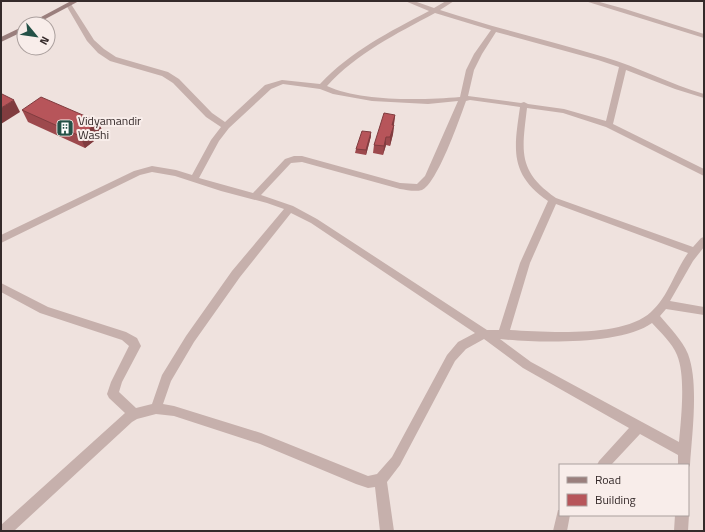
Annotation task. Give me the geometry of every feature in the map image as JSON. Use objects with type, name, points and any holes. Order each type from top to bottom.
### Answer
[{"type":"street","points":[[408,1],[434,12],[623,66],[680,90],[704,96]]},
{"type":"street","points":[[322,86],[341,67],[358,54],[451,1]]},
{"type":"street","points":[[588,1],[623,10],[704,36]]},
{"type":"street","points":[[47,16],[73,3],[91,41],[101,51],[113,59],[165,74],[176,82],[201,109],[226,126]]},
{"type":"street","points":[[254,197],[284,165],[294,158],[400,186],[412,188],[420,187],[429,178],[450,132],[462,99],[470,70],[478,54],[495,29]]},
{"type":"street","points":[[1,40],[16,32]]},
{"type":"street","points":[[609,125],[623,66]]},
{"type":"street","points":[[194,179],[215,140],[226,126],[268,87],[282,82],[322,86],[333,92],[372,98],[428,102],[478,99],[564,110],[609,125],[704,173]]},
{"type":"street","points":[[524,104],[519,147],[522,168],[534,186],[554,200],[694,251]]},
{"type":"street","points":[[1,239],[137,173],[152,169],[163,170],[290,208],[320,225],[486,334],[528,365],[684,452]]},
{"type":"street","points":[[503,335],[525,263],[554,200]]},
{"type":"street","points":[[156,409],[166,379],[190,339],[236,274],[290,208]]},
{"type":"street","points":[[4,531],[134,414],[156,409],[174,410],[261,439],[368,482],[380,480],[396,461],[451,358],[459,347],[470,340],[486,334],[597,335],[640,325],[654,316],[694,251],[704,241]]},
{"type":"street","points":[[1,287],[44,310],[133,340],[135,346],[114,387],[113,394],[134,414]]},
{"type":"street","points":[[662,304],[704,311]]},
{"type":"street","points":[[654,316],[672,339],[682,355],[687,374],[684,464]]},
{"type":"street","points":[[604,464],[639,426]]},
{"type":"street","points":[[380,480],[387,531]]},
{"type":"street","points":[[560,531],[563,516]]},
{"type":"street","points":[[681,531],[682,516]]},
{"type":"building","points":[[2,94],[14,100],[1,108]]},
{"type":"building","points":[[41,97],[99,122],[80,136],[22,110]]},
{"type":"building","points":[[384,113],[395,115],[392,125],[394,125],[390,137],[386,137],[384,146],[374,145]]},
{"type":"building","points":[[362,131],[371,132],[366,150],[356,149]]},
{"type":"place","name":"Vidyamandir Washi","points":[[65,128]]}]
